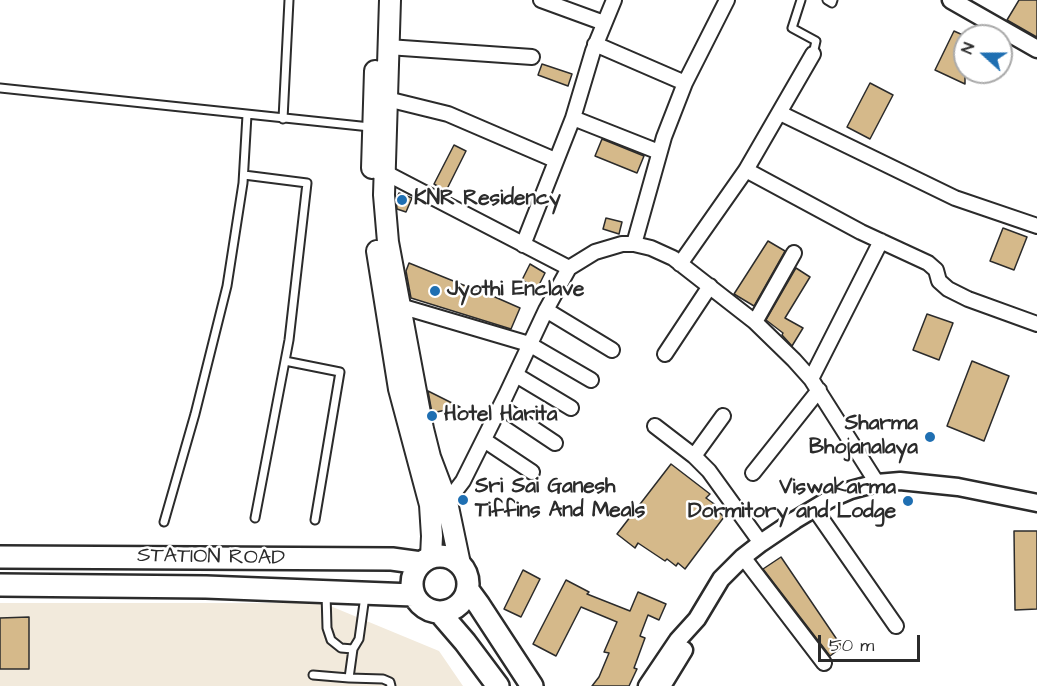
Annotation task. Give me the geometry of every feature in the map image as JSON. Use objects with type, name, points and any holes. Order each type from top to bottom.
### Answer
[{"type":"main road","points":[[378,0],[373,128],[388,242],[423,429],[430,457],[447,502],[460,564],[467,576],[468,590],[462,602],[452,610],[440,613],[429,611],[419,605],[413,595],[411,583],[414,572],[426,560],[441,556],[451,558],[460,564]]},
{"type":"main road","points":[[390,0],[387,99],[374,229],[399,389],[430,505],[432,536],[426,560]]},
{"type":"main road","name":"STATION ROAD","points":[[0,557],[426,560]]},
{"type":"main road","name":"STATION ROAD","points":[[0,585],[206,587],[413,595]]},
{"type":"main road","points":[[468,590],[532,686]]},
{"type":"main road","points":[[440,613],[498,686]]},
{"type":"street","points":[[541,0],[604,23]]},
{"type":"street","points":[[523,245],[573,118],[595,44],[614,0]]},
{"type":"street","points":[[634,244],[659,152],[685,83],[727,0]]},
{"type":"street","points":[[951,0],[1037,49]]},
{"type":"street","points":[[595,44],[685,83]]},
{"type":"street","points":[[388,47],[532,57]]},
{"type":"street","points":[[680,264],[746,170],[813,54]]},
{"type":"street","points":[[387,99],[448,114],[555,160]]},
{"type":"street","points":[[780,113],[939,190],[1037,226]]},
{"type":"street","points":[[573,118],[659,152]]},
{"type":"street","points":[[746,170],[791,196],[928,263],[936,270],[939,281],[948,289],[968,299],[1037,324]]},
{"type":"street","points":[[379,172],[569,268]]},
{"type":"street","points":[[753,473],[815,385],[881,241]]},
{"type":"street","points":[[447,502],[463,482],[501,407],[529,344],[569,268],[584,257],[608,247],[634,244],[660,252],[680,264],[754,322],[794,360],[815,385],[877,483]]},
{"type":"street","points":[[754,322],[794,253]]},
{"type":"street","points":[[665,354],[710,286]]},
{"type":"street","points":[[400,306],[529,344],[591,380]]},
{"type":"street","points":[[546,310],[612,350]]},
{"type":"street","points":[[516,375],[571,408]]},
{"type":"street","points":[[501,407],[555,443]]},
{"type":"street","points":[[694,456],[723,416]]},
{"type":"street","points":[[655,426],[694,456],[715,479],[761,543]]},
{"type":"street","points":[[484,440],[532,472]]},
{"type":"street","points":[[647,686],[678,640],[697,619],[721,579],[743,557],[814,508],[851,490],[877,483],[900,481],[937,484],[1037,503]]},
{"type":"street","points":[[814,508],[896,626]]},
{"type":"street","points":[[743,557],[824,663]]},
{"type":"street","points":[[662,686],[689,642],[697,619]]},
{"type":"lane","points":[[283,119],[289,0]]},
{"type":"lane","points":[[801,0],[792,28],[816,41],[813,54]]},
{"type":"lane","points":[[827,0],[832,3],[833,0]]},
{"type":"lane","points":[[0,88],[373,128]]},
{"type":"lane","points":[[164,522],[195,414],[227,286],[244,175],[247,115]]},
{"type":"lane","points":[[244,175],[307,183],[285,362],[255,518]]},
{"type":"lane","points":[[285,362],[340,372],[315,520]]},
{"type":"lane","points":[[326,591],[327,628],[331,640],[341,648],[352,649]]},
{"type":"lane","points":[[349,678],[352,649],[359,639],[366,593]]},
{"type":"lane","points":[[313,675],[383,679],[390,682],[391,686]]},
{"type":"shaded area","points":[[0,603],[323,603],[439,651],[463,686],[0,686]]},
{"type":"building","points":[[1019,0],[1037,0],[1037,37],[1007,20]]},
{"type":"building","points":[[953,33],[953,78],[935,70]]},
{"type":"building","points":[[542,64],[572,74],[568,86],[538,75]]},
{"type":"building","points":[[870,83],[893,95],[870,139],[847,127]]},
{"type":"building","points":[[602,139],[644,156],[637,173],[595,156]]},
{"type":"building","points":[[454,145],[466,151],[446,191],[434,184]]},
{"type":"building","points":[[399,193],[412,198],[406,212],[397,209],[396,199]]},
{"type":"building","points":[[606,218],[622,222],[619,234],[603,229]]},
{"type":"building","points":[[1003,228],[1027,237],[1014,270],[990,261]]},
{"type":"building","points":[[768,241],[785,251],[754,306],[734,294]]},
{"type":"building","points":[[409,263],[520,308],[511,329],[411,298],[406,271]]},
{"type":"building","points":[[530,264],[545,273],[537,289],[522,280]]},
{"type":"building","points":[[796,268],[810,277],[785,318],[803,328],[792,346],[782,335],[783,333],[766,320]]},
{"type":"building","points":[[927,314],[953,323],[939,360],[913,350]]},
{"type":"building","points":[[972,361],[1009,376],[984,441],[947,426]]},
{"type":"building","points":[[428,391],[460,407],[432,413]]},
{"type":"building","points":[[671,464],[710,494],[706,498],[717,506],[715,508],[724,517],[685,569],[678,563],[676,566],[667,559],[665,561],[638,543],[635,548],[617,534]]},
{"type":"building","points":[[1014,531],[1037,531],[1037,609],[1015,610]]},
{"type":"building","points":[[781,557],[842,647],[830,656],[763,569]]},
{"type":"building","points":[[523,570],[540,579],[521,617],[504,609]]},
{"type":"building","points":[[566,580],[589,592],[587,594],[630,611],[638,592],[666,604],[659,620],[648,615],[640,636],[645,638],[634,668],[637,669],[629,686],[592,686],[599,677],[609,653],[604,652],[617,622],[581,607],[556,656],[533,644]]},
{"type":"building","points":[[29,617],[29,669],[0,669],[0,618]]},
{"type":"place","name":"KNR Residency","points":[[402,200]]},
{"type":"place","name":"Jyothi Enclave","points":[[435,291]]},
{"type":"place","name":"Hotel Harita","points":[[432,416]]},
{"type":"place","name":"Sharma Bhojanalaya","points":[[930,437]]},
{"type":"place","name":"Sri Sai Ganesh Tiffins And Meals","points":[[463,500]]},
{"type":"place","name":"Viswakarma Dormitory and Lodge","points":[[908,501]]}]
